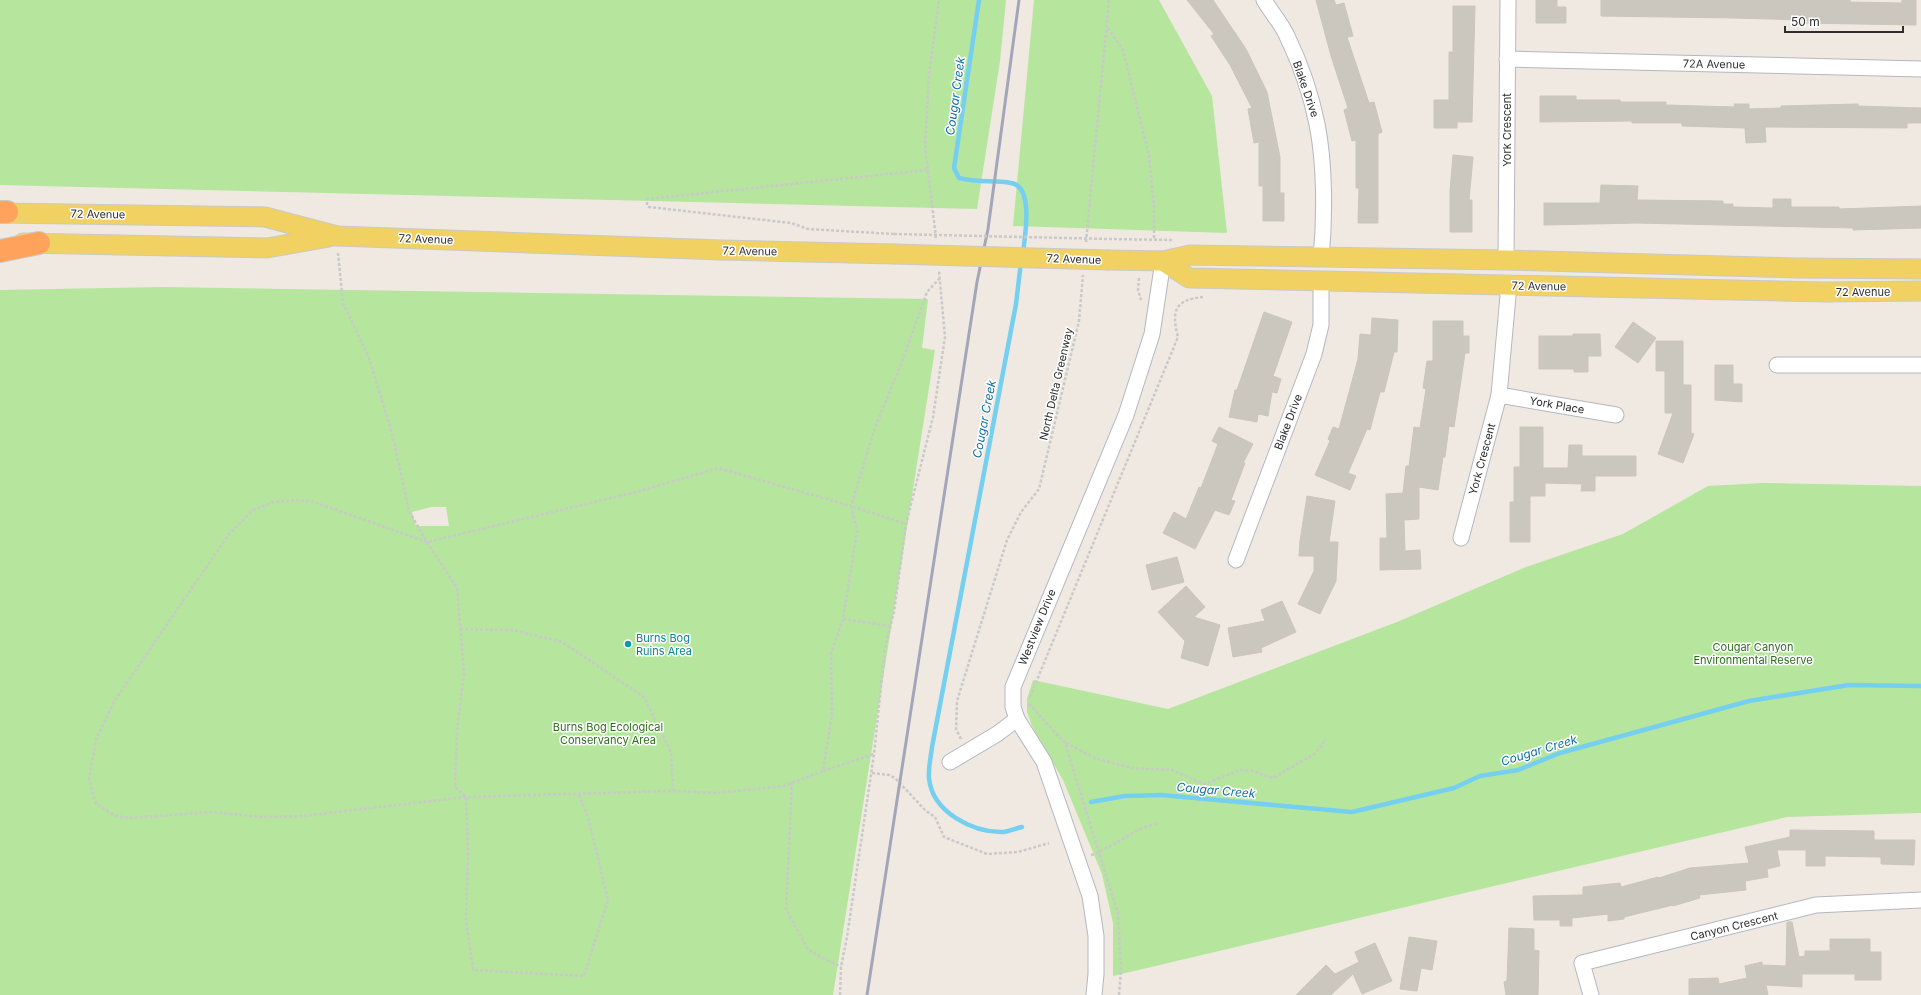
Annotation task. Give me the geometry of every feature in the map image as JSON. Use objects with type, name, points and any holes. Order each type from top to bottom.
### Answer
[{"type":"highway","points":[[0,250],[39,243]]},
{"type":"main road","name":"72 Avenue","points":[[2,212],[265,217],[337,236]]},
{"type":"main road","name":"72 Avenue","points":[[0,243],[267,248],[337,236],[721,250],[1109,260],[1163,261],[1190,256],[1506,260],[1797,268],[1921,269]]},
{"type":"main road","name":"72 Avenue","points":[[1163,261],[1189,278],[1825,292],[1921,291]]},
{"type":"street","name":"Blake Drive","points":[[1264,0],[1286,35],[1311,98],[1318,125],[1321,152],[1323,205],[1321,258]]},
{"type":"street","name":"York Crescent","points":[[1506,260],[1508,0]]},
{"type":"street","name":"72A Avenue","points":[[1507,59],[1921,69]]},
{"type":"street","name":"Westview Drive","points":[[1094,995],[1096,974],[1096,936],[1090,896],[1078,857],[1044,762],[1017,719],[1013,707],[1013,688],[1126,415],[1152,334],[1163,261]]},
{"type":"street","name":"Blake Drive","points":[[1236,560],[1314,354],[1321,325],[1321,281]]},
{"type":"street","name":"York Crescent","points":[[1461,538],[1499,395],[1508,296],[1506,285]]},
{"type":"street","points":[[1776,365],[1921,365]]},
{"type":"street","name":"York Place","points":[[1499,395],[1616,415]]},
{"type":"street","points":[[950,762],[997,734],[1017,719]]},
{"type":"street","name":"Canyon Crescent","points":[[1591,995],[1582,963],[1816,905],[1921,900]]},
{"type":"path","points":[[936,242],[925,146],[929,75],[939,0]]},
{"type":"path","points":[[1086,242],[1109,0]]},
{"type":"path","points":[[1107,28],[1123,50],[1147,148],[1154,208],[1154,240]]},
{"type":"path","points":[[927,170],[647,199],[647,205],[649,207],[791,223],[808,229],[894,234],[1141,239]]},
{"type":"path","points":[[337,236],[343,303],[369,358],[392,433],[408,510],[456,588],[464,673],[456,730],[455,787],[466,797],[468,852],[466,920],[473,970],[584,976],[608,900],[588,817],[579,795]]},
{"type":"path","points":[[840,995],[841,968],[872,773],[885,648],[890,626],[906,524],[933,418],[945,337],[938,264]]},
{"type":"path","name":"North Delta Greenway","points":[[970,750],[956,729],[957,701],[1006,540],[1021,512],[1040,490],[1079,321],[1083,274]]},
{"type":"path","points":[[823,771],[832,714],[831,653],[843,619],[857,530],[851,506],[875,428],[903,359],[927,292],[940,278]]},
{"type":"path","points":[[1188,299],[1181,303],[1174,321],[1178,337],[1030,695],[1029,704],[1065,743],[1095,758],[1131,768],[1172,770],[1204,784],[1240,770],[1253,771],[1273,778],[1316,753],[1326,739]]},
{"type":"path","points":[[874,754],[784,786],[716,793],[673,791],[579,795],[466,797],[302,816],[263,817],[211,812],[131,818],[115,816],[96,804],[88,779],[96,740],[115,700],[229,534],[253,510],[273,502],[298,500],[314,502],[427,542],[636,492],[718,468],[851,506],[906,524]]},
{"type":"path","points":[[843,619],[890,626]]},
{"type":"path","points":[[460,629],[512,630],[562,642],[644,697],[671,752],[673,791]]},
{"type":"path","points":[[1065,743],[1118,914],[1121,969],[1119,995]]},
{"type":"path","points":[[872,773],[889,775],[895,778],[926,811],[935,817],[944,837],[987,854],[1018,852],[1049,843]]},
{"type":"path","points":[[792,782],[786,909],[808,950],[841,968]]},
{"type":"path","points":[[1078,857],[1098,853],[1142,828],[1159,823]]},
{"type":"green space","points":[[0,0],[1006,0],[1000,61],[977,209],[0,185]]},
{"type":"green space","points":[[1034,0],[1159,0],[1212,96],[1227,233],[1013,226]]},
{"type":"green space","name":"Burns Bog Ecological Conservancy Area","points":[[163,287],[928,299],[922,348],[935,350],[833,995],[0,995],[0,290]],"holes":[[[431,507],[446,507],[449,526],[416,526],[412,512]]]},
{"type":"green space","name":"Cougar Canyon Environmental Reserve","points":[[1763,483],[1921,486],[1921,813],[1787,817],[1113,976],[1113,923],[1102,874],[1063,780],[1032,726],[1027,712],[1027,699],[1033,680],[1168,709],[1397,622],[1526,567],[1623,534],[1708,486]]},
{"type":"building","points":[[1187,0],[1213,0],[1246,49],[1267,92],[1280,157],[1280,193],[1284,193],[1284,221],[1263,221],[1263,186],[1259,186],[1259,142],[1254,143],[1248,109],[1252,108],[1230,65],[1211,36],[1214,34]]},
{"type":"building","points":[[1316,0],[1334,0],[1336,5],[1344,3],[1353,36],[1347,37],[1369,103],[1374,102],[1382,132],[1378,134],[1378,223],[1358,223],[1359,188],[1356,188],[1356,140],[1352,141],[1344,110],[1348,108],[1331,56]]},
{"type":"building","points":[[1536,0],[1557,0],[1557,7],[1566,7],[1566,23],[1536,23]]},
{"type":"building","points":[[1601,0],[1850,0],[1850,2],[1902,3],[1902,0],[1916,0],[1916,25],[1802,23],[1802,20],[1735,18],[1601,16]]},
{"type":"building","points":[[1453,6],[1475,6],[1472,122],[1457,122],[1457,128],[1434,128],[1434,100],[1449,100],[1449,52],[1453,52]]},
{"type":"building","points":[[1540,96],[1576,96],[1576,100],[1666,102],[1666,105],[1735,107],[1734,104],[1749,104],[1749,109],[1781,108],[1781,106],[1858,104],[1858,106],[1921,108],[1921,123],[1907,123],[1907,128],[1765,127],[1766,142],[1746,143],[1745,128],[1682,126],[1682,123],[1632,123],[1632,121],[1540,122]]},
{"type":"building","points":[[1453,155],[1473,157],[1469,200],[1472,200],[1472,232],[1450,232],[1450,191]]},
{"type":"building","points":[[1601,185],[1638,186],[1637,200],[1723,201],[1723,204],[1733,204],[1733,207],[1773,208],[1773,199],[1791,199],[1791,207],[1839,207],[1839,209],[1921,206],[1921,228],[1853,230],[1853,228],[1637,223],[1544,225],[1544,203],[1600,203]]},
{"type":"building","points":[[1264,312],[1292,322],[1273,376],[1281,379],[1277,393],[1272,392],[1268,416],[1258,414],[1257,422],[1229,417],[1235,390],[1237,390]]},
{"type":"building","points":[[1372,318],[1398,320],[1397,352],[1394,352],[1384,392],[1380,392],[1370,430],[1367,429],[1348,473],[1356,476],[1350,490],[1315,475],[1330,441],[1328,439],[1333,427],[1339,429],[1358,359],[1360,334],[1371,335]]},
{"type":"building","points":[[1433,321],[1463,321],[1463,336],[1469,336],[1469,353],[1465,353],[1454,427],[1449,426],[1445,457],[1443,457],[1438,490],[1419,487],[1419,519],[1404,520],[1405,551],[1420,550],[1421,569],[1380,570],[1380,538],[1387,538],[1386,494],[1403,493],[1406,466],[1409,466],[1414,427],[1420,428],[1426,389],[1423,388],[1427,361],[1433,361]]},
{"type":"building","points":[[1633,322],[1656,338],[1638,363],[1615,347]]},
{"type":"building","points":[[1573,334],[1600,334],[1601,356],[1588,356],[1588,372],[1574,372],[1574,369],[1539,369],[1539,336],[1573,336]]},
{"type":"building","points":[[1656,341],[1683,341],[1683,385],[1691,385],[1691,433],[1694,434],[1683,463],[1658,454],[1673,413],[1665,413],[1665,371],[1656,371]]},
{"type":"building","points":[[1715,365],[1733,365],[1733,384],[1742,384],[1742,402],[1715,400]]},
{"type":"building","points":[[1219,427],[1253,444],[1243,463],[1245,463],[1231,500],[1235,501],[1229,515],[1215,510],[1195,549],[1163,533],[1174,512],[1186,519],[1199,487],[1201,488],[1218,444],[1212,441]]},
{"type":"building","points":[[1520,427],[1543,427],[1543,468],[1568,468],[1569,445],[1582,445],[1582,456],[1636,456],[1636,476],[1595,476],[1595,491],[1581,491],[1582,484],[1545,483],[1545,496],[1530,496],[1530,542],[1510,542],[1510,502],[1514,502],[1514,467],[1520,467]]},
{"type":"building","points":[[1307,496],[1335,501],[1329,542],[1338,542],[1336,581],[1320,614],[1298,604],[1314,571],[1314,556],[1299,556]]},
{"type":"building","points":[[1177,557],[1184,582],[1152,590],[1146,565]]},
{"type":"building","points":[[1186,586],[1205,607],[1194,617],[1220,625],[1208,666],[1181,658],[1185,641],[1158,612]]},
{"type":"building","points":[[1282,601],[1296,632],[1261,648],[1262,652],[1233,657],[1228,628],[1265,621],[1261,610]]},
{"type":"building","points":[[1790,830],[1874,831],[1874,840],[1915,840],[1914,865],[1881,864],[1881,857],[1825,856],[1825,866],[1806,866],[1806,850],[1777,850],[1780,866],[1767,869],[1768,877],[1745,881],[1746,890],[1699,895],[1700,898],[1673,906],[1624,917],[1624,919],[1608,921],[1608,914],[1572,918],[1572,926],[1560,926],[1560,920],[1534,920],[1533,896],[1583,895],[1583,887],[1620,883],[1621,887],[1658,877],[1659,878],[1690,868],[1749,863],[1745,847],[1790,837]]},
{"type":"building","points":[[1787,922],[1792,922],[1799,957],[1805,956],[1805,951],[1830,951],[1830,939],[1870,939],[1870,952],[1881,952],[1881,980],[1855,980],[1855,974],[1802,974],[1802,987],[1766,985],[1768,995],[1689,995],[1689,979],[1718,978],[1719,984],[1747,978],[1745,966],[1762,962],[1762,965],[1786,966]]},
{"type":"building","points":[[1509,928],[1534,929],[1534,950],[1539,951],[1538,995],[1506,995],[1504,982],[1507,981]]},
{"type":"building","points":[[1409,937],[1437,941],[1432,970],[1421,968],[1417,991],[1400,989]]},
{"type":"building","points":[[1375,943],[1392,981],[1362,994],[1353,974],[1331,995],[1296,995],[1326,965],[1335,974],[1359,962],[1355,952]]},
{"type":"waterway","name":"Cougar Creek","points":[[979,0],[954,168],[959,178],[1011,183],[1018,186],[1023,193],[1026,213],[1023,253]]},
{"type":"waterway","name":"Cougar Creek","points":[[1021,262],[1016,304],[932,747],[929,778],[932,790],[938,801],[956,818],[967,824],[980,829],[1004,832],[1022,827]]},
{"type":"waterway","name":"Cougar Creek","points":[[1091,802],[1125,796],[1161,795],[1352,812],[1454,788],[1480,776],[1518,770],[1560,753],[1749,701],[1849,685],[1921,686]]},
{"type":"railway","points":[[867,995],[977,282],[988,229],[1019,0]]},
{"type":"place","name":"Burns Bog Ruins Area","points":[[628,644]]}]
